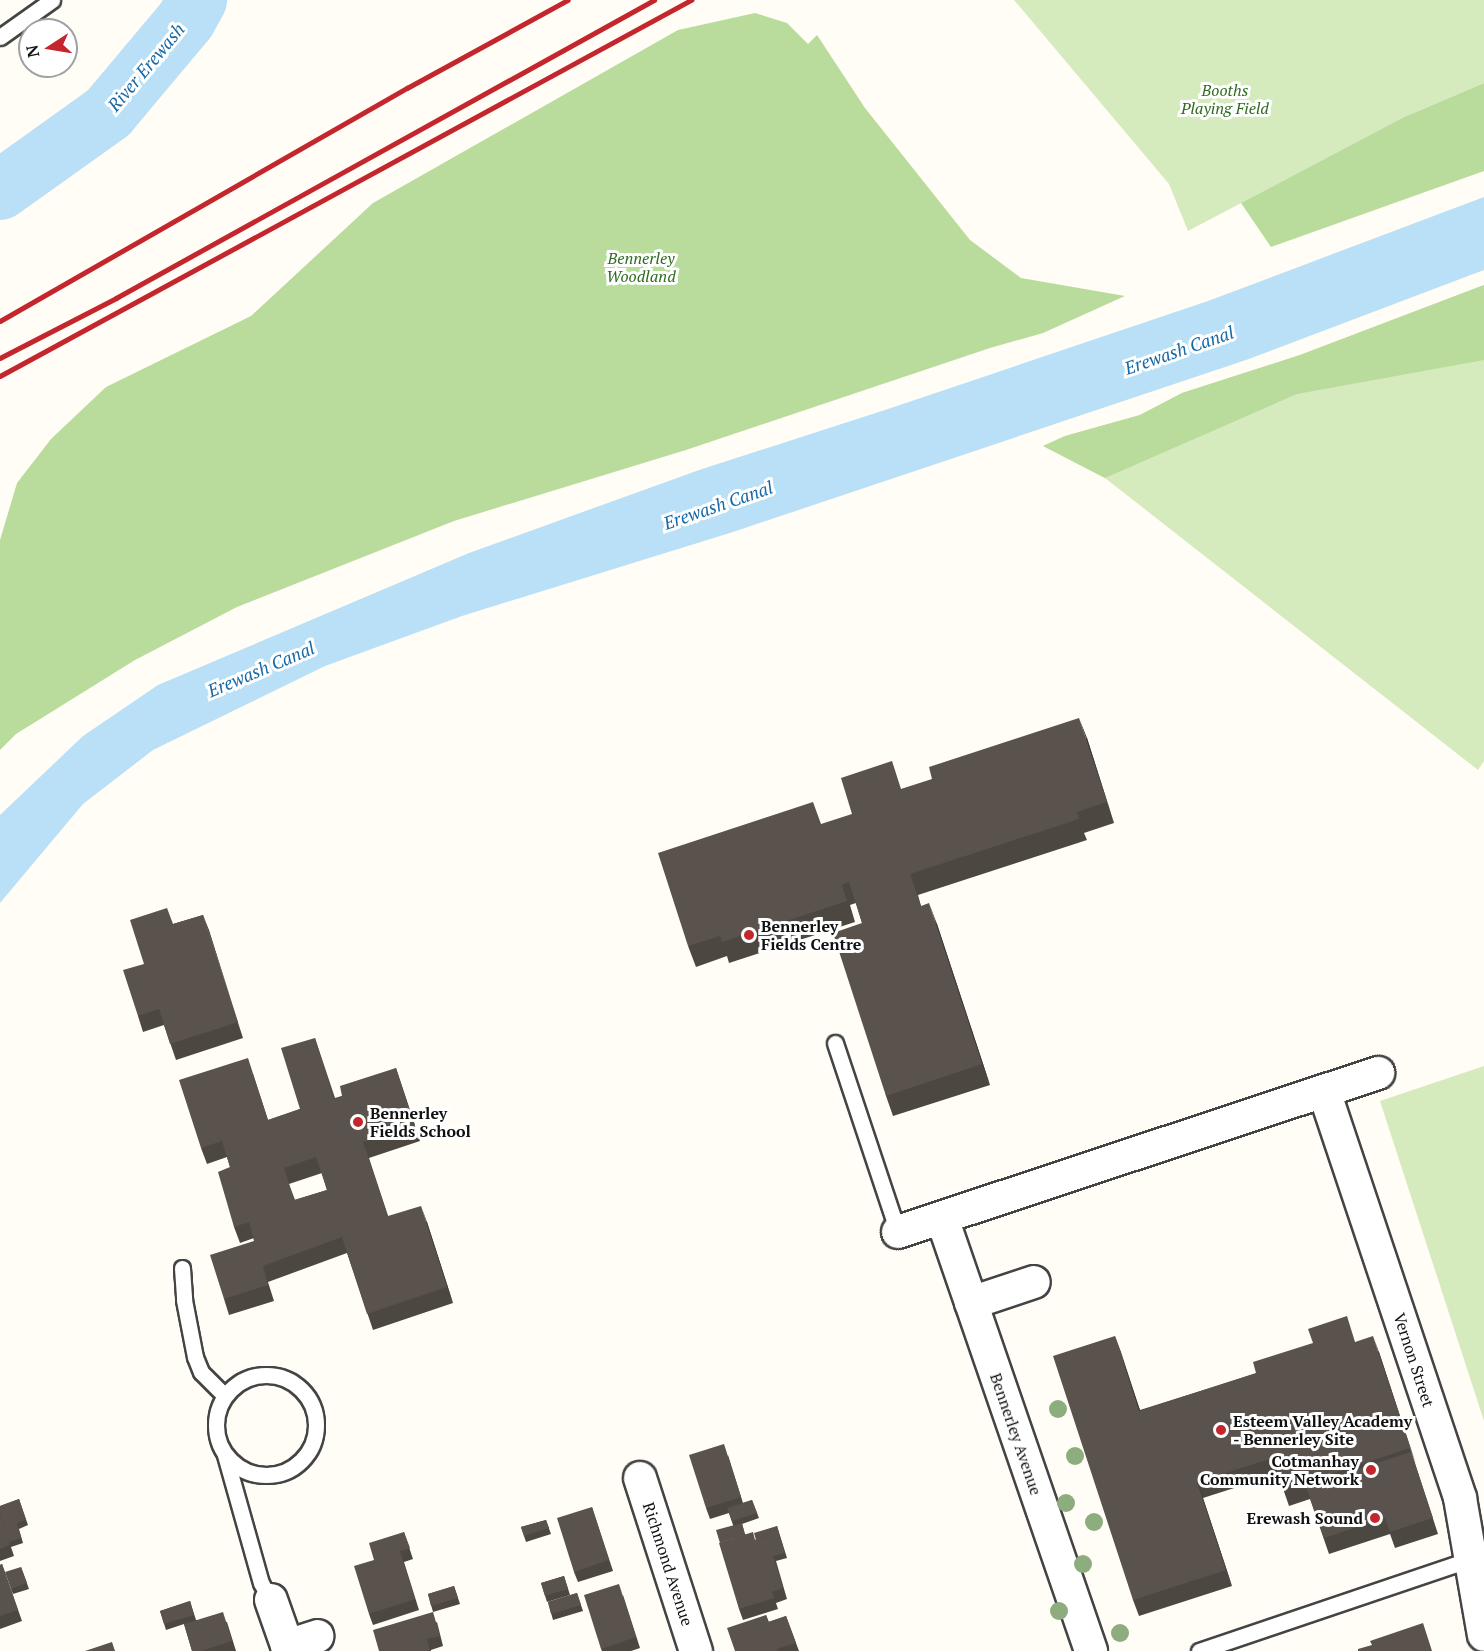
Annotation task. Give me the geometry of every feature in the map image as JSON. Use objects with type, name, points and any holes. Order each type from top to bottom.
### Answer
[{"type":"street","points":[[898,1232],[1378,1073]]},
{"type":"street","name":"Vernon Street","points":[[1324,1091],[1460,1498],[1484,1635]]},
{"type":"street","name":"Bennerley Avenue","points":[[942,1218],[1091,1651]]},
{"type":"street","points":[[972,1303],[1034,1282]]},
{"type":"street","name":"Richmond Avenue","points":[[640,1478],[696,1651]]},
{"type":"street","points":[[272,1600],[288,1649],[317,1636]]},
{"type":"lane","points":[[0,37],[52,0]]},
{"type":"lane","points":[[835,1043],[898,1232]]},
{"type":"lane","points":[[182,1268],[184,1300],[195,1358],[201,1372],[225,1395]]},
{"type":"lane","points":[[269,1375],[285,1378],[300,1388],[310,1401],[315,1417],[315,1434],[309,1450],[299,1463],[284,1471],[268,1475],[251,1473],[236,1465],[218,1439],[216,1424],[218,1409],[225,1395],[237,1384],[252,1377],[269,1375]]},
{"type":"lane","points":[[225,1452],[261,1583],[272,1600]]},
{"type":"lane","points":[[1199,1651],[1471,1559]]},
{"type":"green space","name":"Booths Playing Field","points":[[1014,0],[1484,0],[1484,83],[1402,118],[1188,231],[1169,184]]},
{"type":"green space","name":"Bennerley Woodland","points":[[755,13],[787,23],[808,44],[817,35],[865,108],[970,240],[1021,278],[1125,296],[1043,333],[990,348],[686,450],[454,521],[237,607],[135,660],[16,734],[0,750],[0,540],[17,483],[51,439],[106,387],[251,316],[373,203],[678,30]]},
{"type":"green space","points":[[1484,83],[1484,171],[1271,247],[1241,203],[1402,118]]},
{"type":"green space","points":[[1484,285],[1484,761],[1478,770],[1105,478],[1043,446],[1065,436],[1140,415],[1182,393],[1300,355]]},
{"type":"green space","points":[[1484,285],[1484,360],[1297,394],[1105,478],[1043,446],[1065,436],[1140,415],[1182,393],[1300,355]]},
{"type":"green space","points":[[1484,1066],[1484,1421],[1380,1101]]},
{"type":"water","name":"Erewash Canal","points":[[1484,197],[1484,270],[1246,360],[733,532],[462,616],[325,666],[153,750],[83,804],[0,903],[0,815],[83,736],[158,685],[469,553],[702,469],[1208,301]]},
{"type":"building","name":"Bennerley Fields Centre","points":[[1079,718],[1107,802],[1077,812],[1079,819],[910,874],[921,906],[929,903],[982,1064],[886,1096],[833,933],[862,923],[849,882],[842,885],[847,901],[722,942],[720,936],[688,946],[658,853],[813,802],[821,824],[852,814],[841,778],[892,761],[901,789],[932,779],[929,767]]},
{"type":"building","points":[[167,908],[173,924],[203,915],[238,1022],[170,1044],[159,1009],[138,1016],[123,970],[144,964],[130,920]]},
{"type":"building","points":[[315,1038],[334,1099],[342,1096],[340,1086],[396,1068],[415,1125],[363,1142],[388,1216],[421,1206],[447,1287],[367,1314],[342,1237],[263,1266],[268,1285],[224,1299],[210,1255],[254,1241],[249,1222],[234,1227],[218,1172],[230,1167],[222,1141],[201,1148],[179,1080],[248,1058],[268,1120],[300,1109],[281,1048]],"holes":[[[316,1157],[327,1190],[294,1200],[284,1168]]]},
{"type":"building","points":[[1347,1316],[1355,1342],[1373,1336],[1410,1448],[1283,1490],[1273,1458],[1197,1482],[1226,1570],[1133,1600],[1053,1356],[1115,1336],[1139,1411],[1256,1373],[1253,1362],[1313,1343],[1308,1329]]},
{"type":"building","points":[[724,1444],[741,1497],[706,1508],[689,1455]]},
{"type":"building","name":"Erewash Sound","points":[[1411,1452],[1433,1518],[1390,1532],[1385,1518],[1324,1538],[1306,1486]]},
{"type":"building","points":[[19,1499],[26,1520],[17,1523],[21,1538],[9,1542],[0,1514],[0,1506]]},
{"type":"building","points":[[752,1500],[757,1513],[732,1521],[727,1508]]},
{"type":"building","points":[[592,1507],[609,1560],[574,1572],[557,1518]]},
{"type":"building","points":[[0,1514],[10,1545],[0,1549]]},
{"type":"building","points":[[546,1520],[549,1528],[524,1536],[521,1527]]},
{"type":"building","points":[[742,1523],[745,1535],[720,1543],[716,1530]]},
{"type":"building","points":[[777,1526],[785,1553],[773,1556],[767,1536],[756,1540],[754,1533]]},
{"type":"building","points":[[404,1532],[410,1548],[400,1551],[415,1599],[369,1614],[354,1566],[374,1560],[369,1543]]},
{"type":"building","points":[[753,1532],[755,1540],[767,1536],[783,1588],[772,1592],[774,1598],[739,1609],[719,1543]]},
{"type":"building","points":[[2,1564],[18,1610],[0,1616],[0,1565]]},
{"type":"building","points":[[21,1567],[27,1583],[11,1589],[5,1572]]},
{"type":"building","points":[[564,1576],[568,1589],[545,1596],[541,1583]]},
{"type":"building","points":[[619,1584],[636,1637],[601,1649],[584,1595]]},
{"type":"building","points":[[454,1586],[458,1598],[431,1606],[428,1594]]},
{"type":"building","points":[[577,1593],[581,1605],[551,1614],[548,1602]]},
{"type":"building","points":[[190,1601],[194,1615],[164,1624],[160,1611]]},
{"type":"building","points":[[223,1612],[232,1641],[201,1651],[192,1651],[184,1624]]},
{"type":"building","points":[[433,1612],[440,1636],[427,1639],[430,1651],[379,1651],[373,1630]]},
{"type":"building","points":[[766,1615],[768,1622],[786,1616],[796,1643],[777,1649],[778,1651],[735,1651],[727,1628]]},
{"type":"building","points":[[1423,1623],[1432,1651],[1358,1651],[1358,1649],[1372,1645],[1370,1641]]},
{"type":"building","points":[[112,1642],[115,1651],[85,1651]]},
{"type":"waterway","name":"River Erewash","points":[[0,190],[108,113],[186,20],[197,0]]},
{"type":"railway","points":[[0,321],[407,88],[568,0]]},
{"type":"railway","points":[[0,358],[116,298],[654,0]]},
{"type":"railway","points":[[0,376],[691,0]]},
{"type":"place","name":"Bennerley Fields Centre","points":[[749,935]]},
{"type":"place","name":"Bennerley Fields School","points":[[358,1122]]},
{"type":"place","name":"Esteem Valley Academy - Bennerley Site","points":[[1221,1430]]},
{"type":"place","name":"Cotmanhay Community Network","points":[[1371,1470]]},
{"type":"place","name":"Erewash Sound","points":[[1375,1518]]}]
